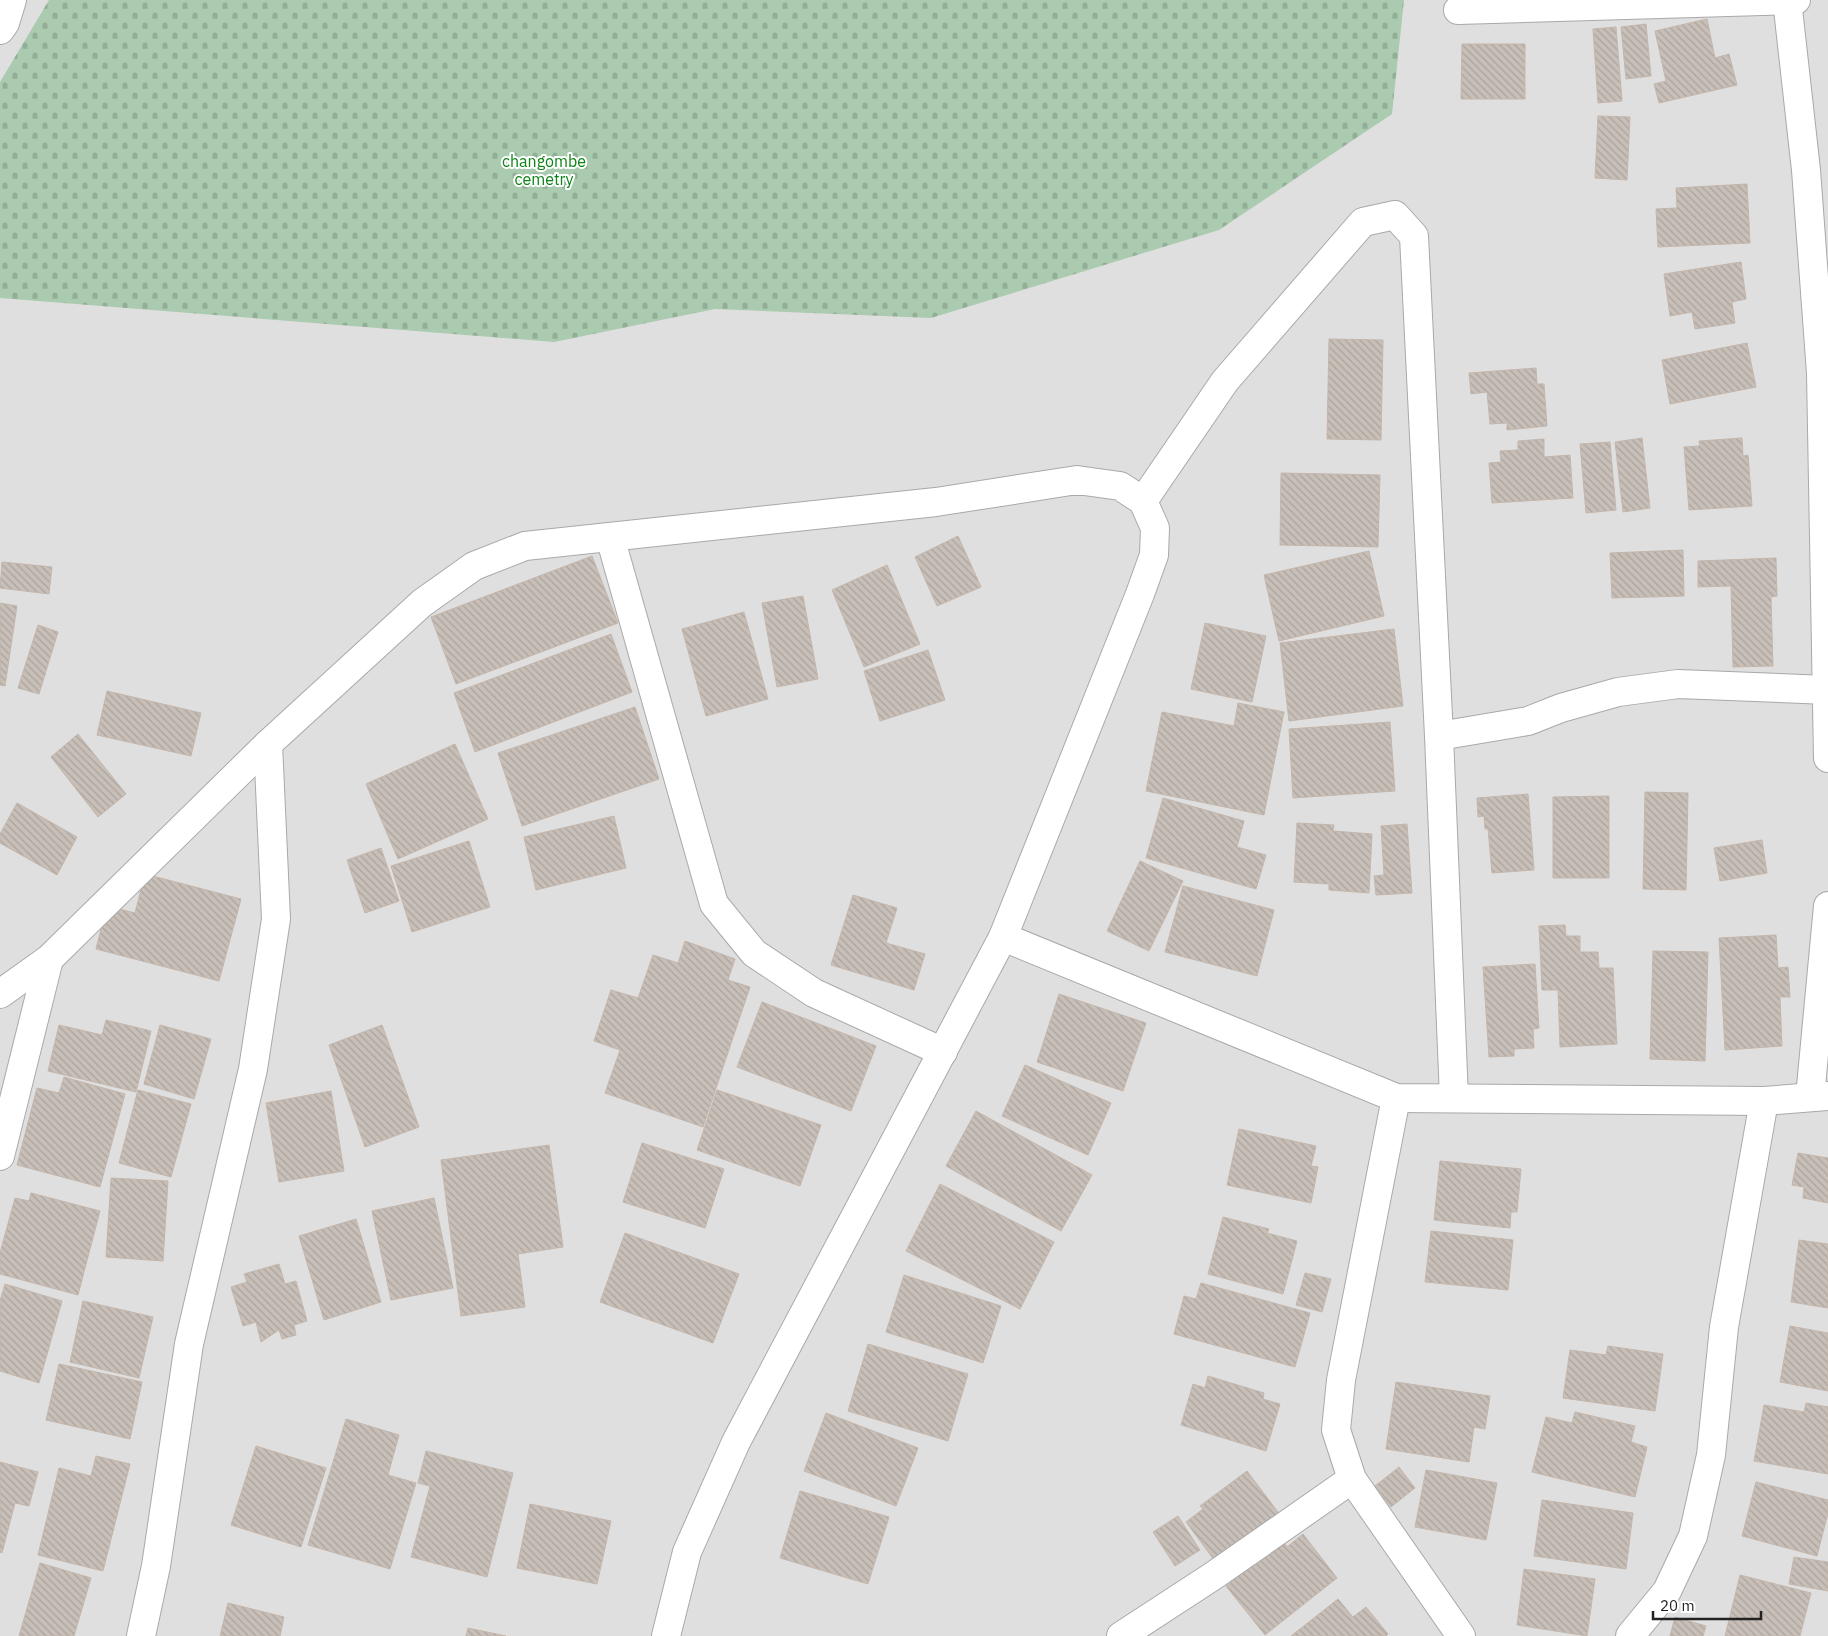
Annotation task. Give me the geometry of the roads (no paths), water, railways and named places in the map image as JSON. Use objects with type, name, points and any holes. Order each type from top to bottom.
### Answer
[{"type":"street","points":[[0,30],[5,22],[12,0]]},
{"type":"street","points":[[1787,0],[1806,170],[1821,373],[1828,758]]},
{"type":"street","points":[[1458,10],[1642,2],[1796,0]]},
{"type":"street","points":[[1143,501],[1225,381],[1363,222],[1395,215],[1414,236],[1439,736],[1454,1098]]},
{"type":"street","points":[[0,994],[49,958],[268,744],[422,603],[474,566],[525,546],[936,502],[1077,480],[1120,486],[1143,501],[1155,528],[1154,555],[1003,937],[736,1442],[687,1552],[666,1636]]},
{"type":"street","points":[[610,537],[714,904],[754,952],[814,993],[942,1052]]},
{"type":"street","points":[[1439,736],[1528,721],[1561,708],[1618,692],[1678,684],[1827,690]]},
{"type":"street","points":[[141,1636],[156,1566],[189,1344],[253,1069],[276,919],[268,744]]},
{"type":"street","points":[[1003,937],[1396,1098],[1764,1101],[1819,1097],[1828,906]]},
{"type":"street","points":[[0,1156],[49,958]]},
{"type":"street","points":[[1396,1098],[1341,1380],[1336,1430],[1352,1479],[1461,1636]]},
{"type":"street","points":[[1630,1636],[1667,1591],[1693,1536],[1711,1455],[1724,1327],[1764,1101]]},
{"type":"street","points":[[1121,1636],[1213,1576],[1352,1479]]},
{"type":"park label","name":"changombe cemetry","points":[[544,170]]}]
